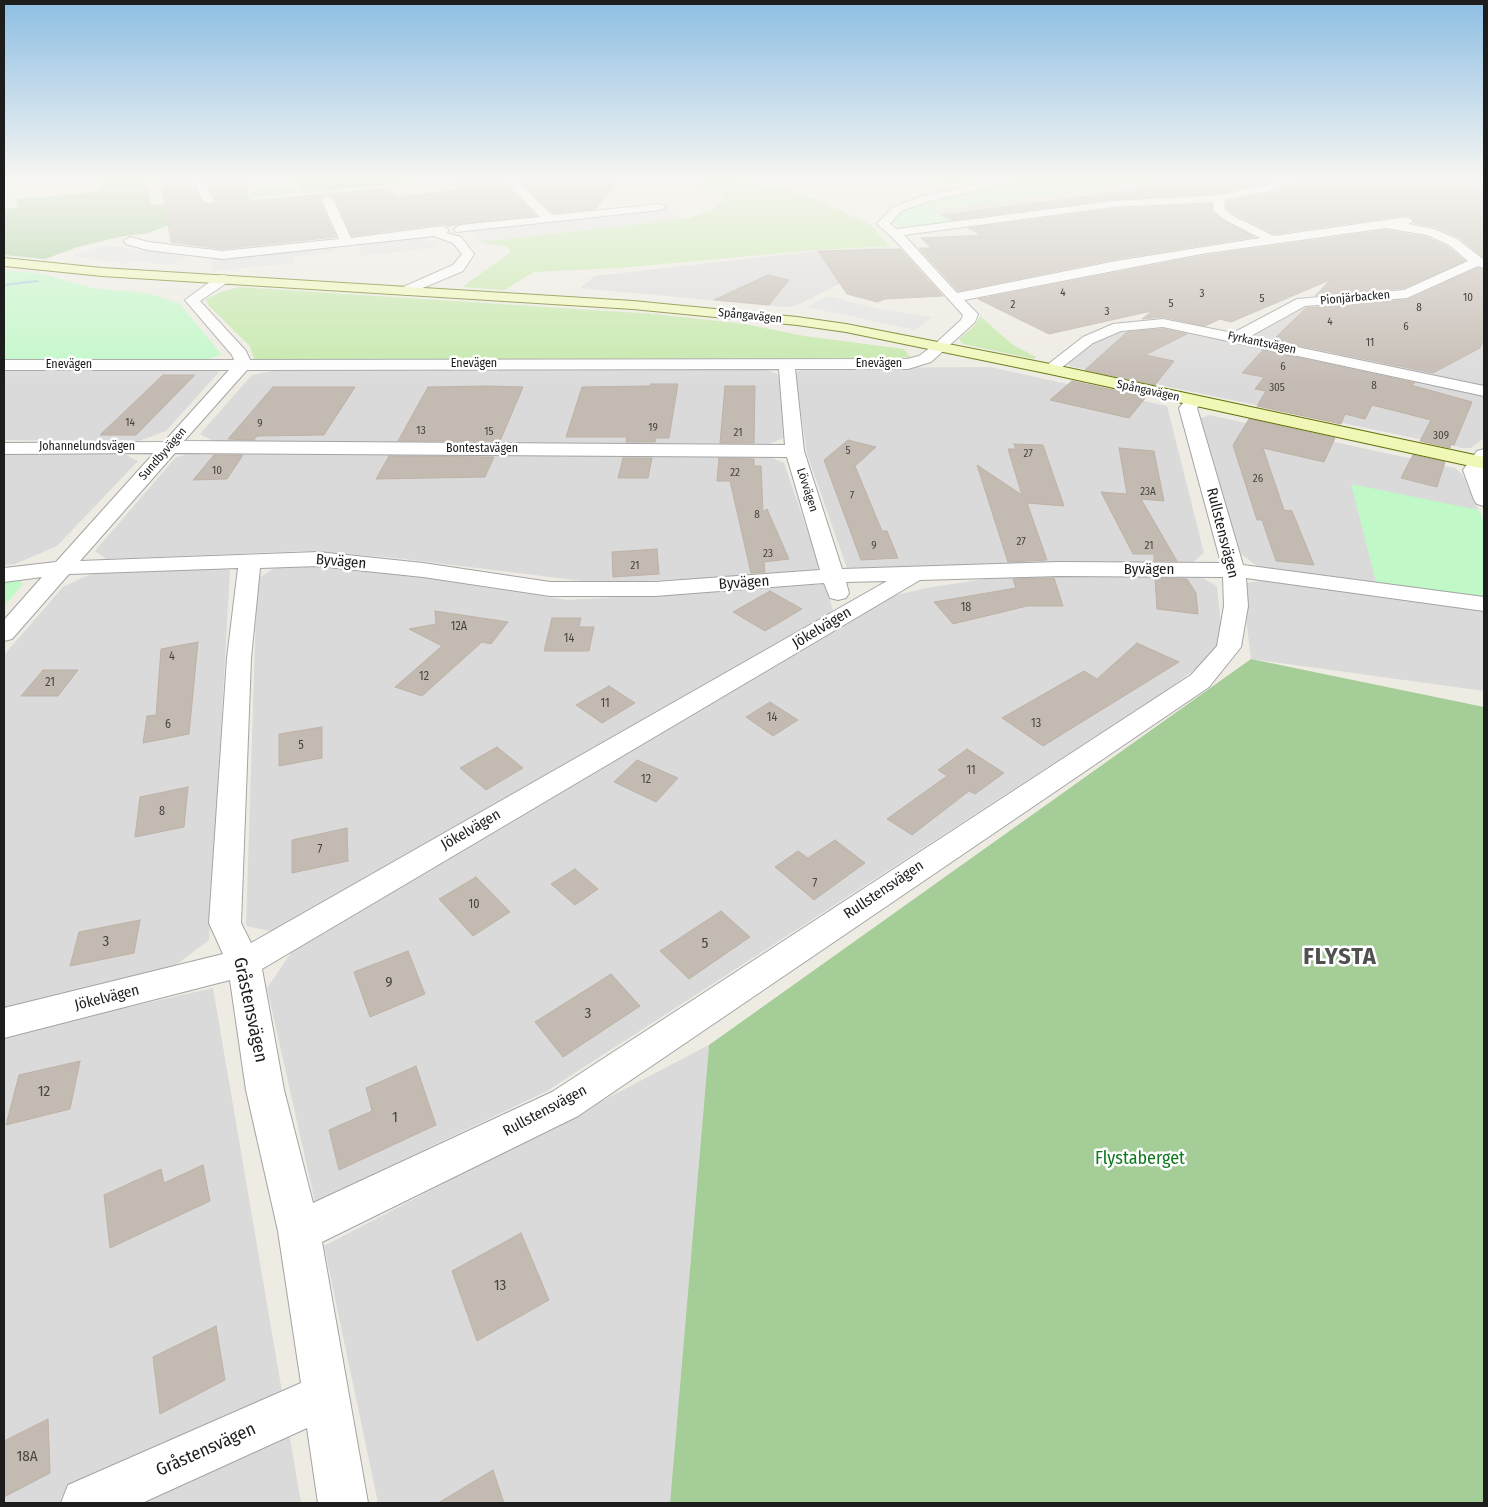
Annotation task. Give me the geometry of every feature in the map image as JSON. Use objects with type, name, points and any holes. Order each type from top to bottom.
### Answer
[{"type":"street","points":[[167,248],[223,255],[282,248]]},
{"type":"street","points":[[406,290],[458,268],[468,254],[465,248]]},
{"type":"street","points":[[909,248],[954,298],[1125,264],[1222,248]]},
{"type":"street","points":[[1461,248],[1480,263]]},
{"type":"street","name":"Spångavägen","points":[[4,262],[102,272],[634,305],[759,317],[846,328],[1483,460]]},
{"type":"street","name":"Pionjärbacken","points":[[1235,338],[1302,302],[1407,294],[1480,263]]},
{"type":"street","points":[[223,279],[192,300],[240,354],[243,364]]},
{"type":"street","name":"Enevägen","points":[[4,365],[908,364],[925,359],[968,322],[971,314],[954,298]]},
{"type":"street","name":"Fyrkantsvägen","points":[[1050,369],[1088,340],[1118,326],[1163,323],[1484,391]]},
{"type":"street","name":"Sundbyvägen","points":[[4,634],[243,364]]},
{"type":"street","name":"Lövvägen","points":[[787,364],[795,451],[834,576],[843,614]]},
{"type":"street","name":"Rullstensvägen","points":[[299,1231],[564,1104],[1200,681],[1229,647],[1236,606],[1234,570],[1188,408],[1194,401]]},
{"type":"street","name":"Bontestavägen","points":[[170,447],[795,451]]},
{"type":"street","name":"Johannelundsvägen","points":[[4,448],[170,447]]},
{"type":"street","points":[[1483,460],[1473,470],[1484,500]]},
{"type":"street","name":"Byvägen","points":[[4,575],[64,568],[318,559],[423,570],[550,589],[655,589],[834,576],[1059,569],[1234,570],[1484,604]]},
{"type":"street","name":"Gråstensvägen","points":[[250,561],[239,658],[225,923],[244,963],[265,1090],[299,1231],[344,1503]]},
{"type":"street","name":"Jökelvägen","points":[[4,1023],[244,963],[797,643],[843,614],[914,575]]},
{"type":"street","name":"Gråstensvägen","points":[[86,1503],[326,1396]]},
{"type":"shaded area","points":[[94,248],[127,248],[189,257],[168,265],[136,261],[127,264],[72,256]]},
{"type":"shaded area","points":[[311,248],[334,248],[335,252],[293,257],[294,263],[213,271],[211,259]]},
{"type":"shaded area","points":[[358,248],[429,248],[362,256]]},
{"type":"shaded area","points":[[890,248],[915,278],[841,283],[798,305],[786,307],[580,288],[595,276],[816,251]]},
{"type":"shaded area","points":[[1476,266],[1484,266],[1484,387],[1258,339],[1252,333],[1306,306],[1341,301],[1400,299],[1424,295],[1441,283]]},
{"type":"shaded area","points":[[828,296],[880,309],[932,317],[915,330],[807,307]]},
{"type":"shaded area","points":[[1168,326],[1484,393],[1484,438],[1471,448],[1462,448],[1069,366],[1069,362],[1101,337],[1117,331]]},
{"type":"shaded area","points":[[206,367],[219,372],[166,431],[139,441],[4,440],[4,368]]},
{"type":"shaded area","points":[[990,367],[1167,406],[1204,553],[1191,564],[848,571],[807,454],[795,372],[806,368]]},
{"type":"shaded area","points":[[763,368],[779,375],[783,438],[769,444],[213,441],[200,434],[252,375],[276,370]]},
{"type":"shaded area","points":[[1209,415],[1455,468],[1462,474],[1484,522],[1484,597],[1258,567],[1241,554],[1196,420]]},
{"type":"shaded area","points":[[201,451],[765,455],[784,463],[820,567],[812,573],[599,583],[396,558],[306,551],[106,559],[95,551],[176,457]]},
{"type":"shaded area","points":[[122,453],[138,461],[57,546],[15,564],[4,565],[4,454]]},
{"type":"shaded area","points":[[280,565],[346,566],[568,600],[826,584],[833,611],[276,932],[246,926],[257,579]]},
{"type":"shaded area","points":[[221,567],[230,571],[209,940],[172,968],[4,1011],[4,655],[63,587],[84,577],[105,570]]},
{"type":"shaded area","points":[[999,577],[1201,577],[1217,586],[1222,637],[1212,656],[1170,688],[547,1091],[315,1202],[267,988],[293,950],[889,597],[926,588]]},
{"type":"shaded area","points":[[1264,580],[1484,610],[1484,691],[1251,659],[1242,584]]},
{"type":"shaded area","points":[[213,988],[301,1503],[4,1503],[4,1035]]},
{"type":"shaded area","points":[[709,1045],[670,1503],[378,1503],[324,1246]]},
{"type":"green space","points":[[4,248],[74,248],[45,259],[4,255]]},
{"type":"green space","points":[[508,248],[846,248],[619,268],[534,272],[504,290],[462,287],[511,252]]},
{"type":"green space","points":[[4,270],[44,274],[91,288],[147,293],[179,303],[222,355],[204,360],[4,362]]},
{"type":"green space","points":[[239,287],[655,314],[745,324],[804,336],[904,349],[910,357],[890,359],[273,362],[254,359],[250,346],[208,305],[206,299]]},
{"type":"green space","points":[[980,316],[1013,345],[1036,357],[1034,359],[963,344],[959,339],[976,324]]},
{"type":"green space","points":[[1351,484],[1479,510],[1484,522],[1484,597],[1376,583]]},
{"type":"green space","points":[[15,576],[23,584],[4,606],[4,577]]},
{"type":"green space","name":"Flystaberget","points":[[1251,659],[1484,707],[1484,1503],[670,1503],[709,1045]]},
{"type":"building","points":[[919,248],[1183,248],[1116,259],[958,291]]},
{"type":"building","points":[[1256,248],[1450,248],[1465,261],[1404,288],[1315,296],[1330,280],[1231,322],[1220,319],[1205,326],[1163,317],[1142,319],[1152,311],[1049,334],[978,299],[1201,256]]},
{"type":"building","points":[[1472,248],[1484,248],[1484,258]]},
{"type":"building","points":[[900,249],[943,296],[885,299],[877,302],[847,294],[818,251]]},
{"type":"building","points":[[1478,268],[1484,270],[1484,338],[1480,348],[1433,373],[1273,340],[1306,308],[1407,300]]},
{"type":"building","points":[[768,275],[789,280],[769,305],[714,300]]},
{"type":"building","points":[[1163,329],[1187,334],[1145,355],[1174,361],[1155,385],[1085,370],[1127,332]]},
{"type":"building","points":[[1263,350],[1415,383],[1411,385],[1472,402],[1454,445],[1451,444],[1450,448],[1420,441],[1431,420],[1372,405],[1365,419],[1345,414],[1341,424],[1257,406],[1266,391],[1255,389],[1264,377],[1242,373]]},
{"type":"building","points":[[163,375],[195,375],[136,435],[100,435]]},
{"type":"building","points":[[1072,381],[1146,397],[1129,418],[1050,400]]},
{"type":"building","points":[[651,384],[678,384],[669,438],[656,438],[655,442],[626,442],[627,437],[566,437],[582,387],[650,386]]},
{"type":"building","points":[[725,386],[755,386],[754,443],[720,443]]},
{"type":"building","points":[[273,387],[355,387],[324,435],[257,436],[254,440],[228,439]]},
{"type":"building","points":[[428,387],[523,387],[500,441],[398,441]]},
{"type":"building","points":[[1249,419],[1335,438],[1324,462],[1263,448],[1284,510],[1292,511],[1314,565],[1276,561],[1262,520],[1257,520],[1233,445]]},
{"type":"building","points":[[848,440],[876,447],[855,466],[882,531],[887,531],[898,558],[861,560],[824,460]]},
{"type":"building","points":[[1014,444],[1043,445],[1064,506],[1027,503],[1047,560],[1008,562],[977,465],[1022,495],[1008,449],[1016,449]]},
{"type":"building","points":[[1119,448],[1154,451],[1164,501],[1141,499],[1177,561],[1154,561],[1154,554],[1133,554],[1101,492],[1127,494]]},
{"type":"building","points":[[214,455],[243,455],[227,479],[193,480]]},
{"type":"building","points":[[1413,455],[1445,462],[1437,487],[1401,478]]},
{"type":"building","points":[[389,456],[494,457],[485,477],[376,479]]},
{"type":"building","points":[[623,458],[652,458],[648,478],[618,478]]},
{"type":"building","points":[[719,458],[754,459],[754,466],[761,466],[763,512],[767,509],[789,559],[764,562],[765,572],[751,573],[730,481],[717,481]]},
{"type":"building","points":[[657,549],[659,574],[613,577],[612,552]]},
{"type":"building","points":[[1054,578],[1063,606],[1027,606],[953,624],[934,602],[1016,588],[1013,579]]},
{"type":"building","points":[[1155,578],[1187,579],[1196,593],[1198,614],[1157,609]]},
{"type":"building","points":[[770,591],[802,609],[765,631],[733,612]]},
{"type":"building","points":[[435,611],[508,622],[491,644],[482,642],[422,696],[395,687],[442,646],[409,629],[436,624]]},
{"type":"building","points":[[552,618],[581,618],[579,627],[594,627],[589,651],[544,651]]},
{"type":"building","points":[[198,642],[189,734],[143,743],[147,716],[156,715],[161,649]]},
{"type":"building","points":[[1137,643],[1179,662],[1043,746],[1002,718],[1084,671],[1097,679]]},
{"type":"building","points":[[43,670],[78,670],[58,696],[21,696]]},
{"type":"building","points":[[609,686],[635,703],[602,723],[576,705]]},
{"type":"building","points":[[770,702],[798,720],[773,736],[746,717]]},
{"type":"building","points":[[322,727],[322,758],[279,766],[279,734]]},
{"type":"building","points":[[497,747],[523,768],[486,790],[460,768]]},
{"type":"building","points":[[967,749],[1004,773],[975,794],[969,791],[912,835],[887,819],[947,776],[938,770]]},
{"type":"building","points":[[637,760],[678,778],[656,802],[614,782]]},
{"type":"building","points":[[188,787],[184,827],[135,837],[140,797]]},
{"type":"building","points":[[347,828],[348,861],[292,873],[292,840]]},
{"type":"building","points":[[835,840],[865,863],[814,900],[775,867],[798,851],[808,858]]},
{"type":"building","points":[[575,869],[598,889],[575,905],[551,884]]},
{"type":"building","points":[[476,877],[510,912],[473,936],[439,899]]},
{"type":"building","points":[[721,911],[750,937],[689,979],[660,951]]},
{"type":"building","points":[[140,920],[134,953],[70,966],[79,932]]},
{"type":"building","points":[[408,951],[425,994],[370,1017],[354,972]]},
{"type":"building","points":[[611,974],[640,1006],[563,1057],[535,1022]]},
{"type":"building","points":[[80,1061],[70,1109],[6,1125],[19,1075]]},
{"type":"building","points":[[416,1066],[436,1125],[339,1170],[329,1130],[372,1111],[366,1088]]},
{"type":"building","points":[[203,1165],[210,1201],[110,1248],[104,1195],[161,1169],[164,1183]]},
{"type":"building","points":[[521,1233],[549,1300],[477,1341],[452,1271]]},
{"type":"building","points":[[216,1326],[225,1380],[160,1414],[153,1357]]},
{"type":"building","points":[[48,1419],[50,1473],[4,1497],[4,1441]]},
{"type":"building","points":[[493,1470],[504,1503],[438,1503]]},
{"type":"waterway","points":[[4,285],[37,281]]},
{"type":"district","name":"FLYSTA","points":[[1340,957]]}]
